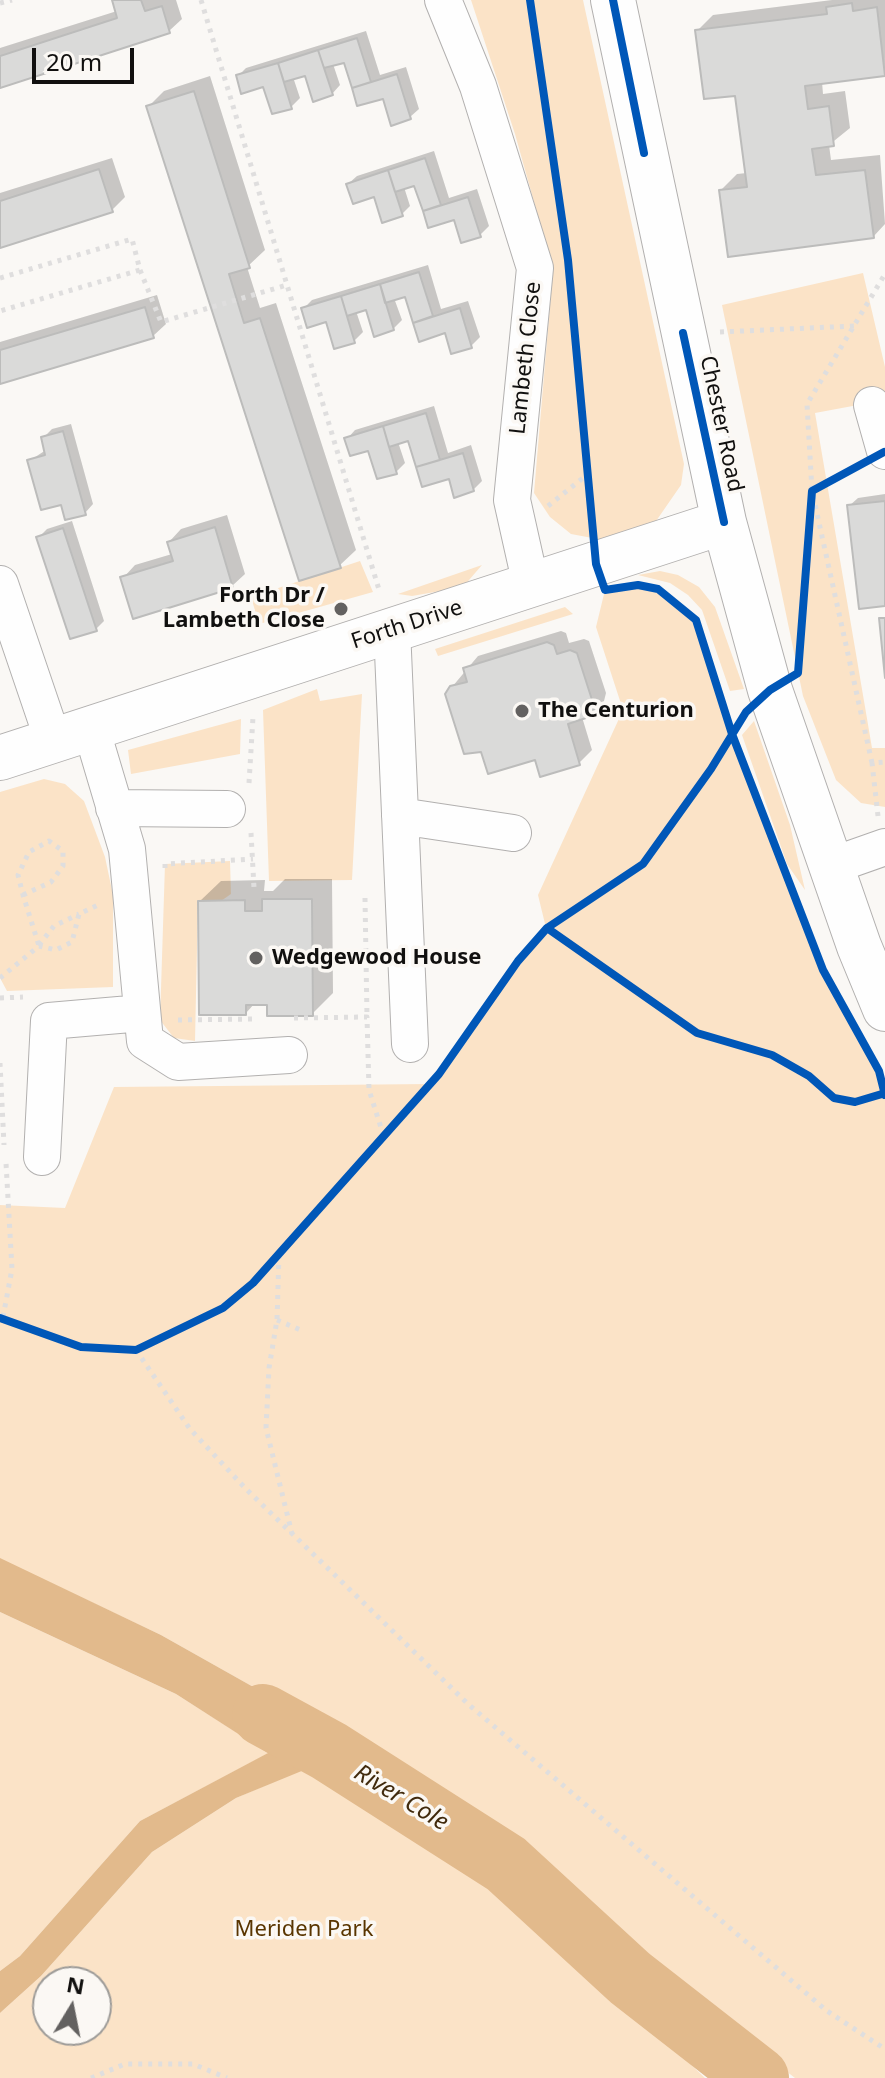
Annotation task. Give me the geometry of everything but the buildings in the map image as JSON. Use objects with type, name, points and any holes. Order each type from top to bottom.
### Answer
[{"type":"main road","name":"Chester Road","points":[[613,0],[724,522],[770,690],[859,946],[885,1009]]},
{"type":"main road","name":"Forth Drive","points":[[0,758],[72,734],[383,602],[531,585],[724,522]]},
{"type":"main road","name":"Chester Road","points":[[859,946],[885,985]]},
{"type":"street","name":"Lambeth Close","points":[[443,0],[478,86],[535,268],[512,500],[531,585]]},
{"type":"street","points":[[872,405],[885,451]]},
{"type":"street","points":[[0,584],[72,734],[114,808],[127,849],[145,1041],[178,1062],[289,1055]]},
{"type":"street","points":[[383,602],[400,816],[410,1044]]},
{"type":"street","points":[[114,808],[227,809]]},
{"type":"street","points":[[400,816],[513,833]]},
{"type":"street","points":[[831,866],[884,847]]},
{"type":"street","points":[[42,1157],[49,1021],[142,1013]]},
{"type":"path","points":[[0,3],[12,0]]},
{"type":"path","points":[[201,0],[383,602]]},
{"type":"path","points":[[0,278],[132,239],[140,270],[161,322],[287,285]]},
{"type":"path","points":[[0,311],[140,270]]},
{"type":"path","points":[[809,536],[812,491],[807,404],[885,274]]},
{"type":"path","points":[[683,333],[854,326]]},
{"type":"path","points":[[542,511],[588,474]]},
{"type":"path","points":[[812,491],[824,484]]},
{"type":"path","points":[[812,491],[872,763],[884,847]]},
{"type":"path","points":[[846,715],[861,721]]},
{"type":"path","points":[[872,763],[885,762]]},
{"type":"path","points":[[23,895],[51,882],[63,866],[63,851],[49,841],[29,852],[18,875],[23,895],[39,946]]},
{"type":"path","points":[[164,880],[165,864],[253,859]]},
{"type":"path","points":[[0,978],[39,946],[54,926],[107,901]]},
{"type":"path","points":[[39,946],[56,950],[72,942],[79,914]]},
{"type":"path","points":[[0,1063],[2,1144],[12,1269],[3,1317]]},
{"type":"path","points":[[279,1255],[277,1320],[269,1368],[266,1428],[293,1537]]},
{"type":"path","points":[[277,1320],[303,1331]]},
{"type":"path","points":[[136,1350],[190,1429],[293,1537],[468,1704],[827,2011],[885,2049]]},
{"type":"path","points":[[91,2078],[125,2064],[193,2064],[227,2078]]},
{"type":"green space","points":[[471,0],[529,0],[554,161],[530,0],[583,0],[684,464],[681,485],[654,524],[603,540],[571,534],[550,517],[534,493],[553,270],[515,134]]},
{"type":"green space","points":[[863,273],[885,367],[885,400],[815,413],[872,748],[885,748],[885,807],[861,803],[836,780],[803,696],[722,305]]},
{"type":"green space","points":[[360,561],[373,592],[259,624],[251,597]]},
{"type":"green space","points":[[482,565],[463,587],[412,596],[398,594]]},
{"type":"green space","points":[[660,571],[678,575],[699,587],[715,607],[744,689],[730,691],[702,610],[688,595],[670,583],[638,575]]},
{"type":"green space","points":[[638,585],[658,589],[696,620],[732,734],[823,970],[879,1071],[885,1095],[885,2078],[795,2078],[639,1957],[522,1856],[422,1782],[161,1635],[0,1559],[0,1205],[65,1208],[114,1087],[430,1084],[546,928],[538,895],[623,710],[596,627],[605,590]]},
{"type":"green space","points":[[565,607],[573,614],[438,656],[435,649]]},
{"type":"green space","points":[[317,689],[320,701],[362,694],[352,880],[269,881],[263,710]]},
{"type":"green space","points":[[241,719],[240,754],[131,774],[128,750]]},
{"type":"green space","points":[[754,721],[790,825],[805,890],[787,864],[742,735]]},
{"type":"green space","points":[[44,779],[65,784],[84,801],[105,857],[113,895],[113,987],[7,991],[0,978],[0,792]]},
{"type":"green space","points":[[230,861],[231,894],[221,901],[198,901],[195,1041],[174,1038],[160,1020],[165,864]]},
{"type":"green space","points":[[0,1612],[176,1694],[269,1753],[140,1821],[20,1956],[0,1971]]},
{"type":"green space","name":"Meriden Park","points":[[308,1767],[370,1794],[452,1855],[616,1993],[705,2078],[0,2078],[0,2013],[32,1984],[32,2046],[112,2046],[112,1966],[50,1966],[152,1852],[236,1798]]},
{"type":"shaded area","points":[[0,1558],[161,1635],[360,1747],[236,1798],[152,1852],[50,1966],[32,1966],[32,1984],[0,2013],[0,1971],[20,1956],[140,1821],[268,1753],[176,1694],[0,1612]]},
{"type":"waterway","name":"River Cole","points":[[263,1715],[329,1751],[506,1864],[630,1978],[758,2078]]},
{"type":"cycle path","points":[[530,0],[568,260],[596,564],[605,590],[638,585],[658,589],[696,620],[732,734],[823,970],[879,1071],[885,1095]]},
{"type":"cycle path","points":[[613,0],[644,153]]},
{"type":"cycle path","points":[[683,333],[724,522]]},
{"type":"cycle path","points":[[0,1318],[81,1347],[136,1350],[223,1308],[253,1283],[439,1074],[518,961],[547,928],[643,864],[711,769],[746,712],[770,690],[798,673],[812,491],[884,452]]},
{"type":"cycle path","points":[[547,928],[697,1033],[772,1055],[809,1076],[834,1098],[855,1102],[885,1093]]},
{"type":"place","name":"Forth Dr / Lambeth Close","points":[[341,609]]},
{"type":"place","name":"The Centurion","points":[[522,711]]},
{"type":"place","name":"Wedgewood House","points":[[256,958]]}]
